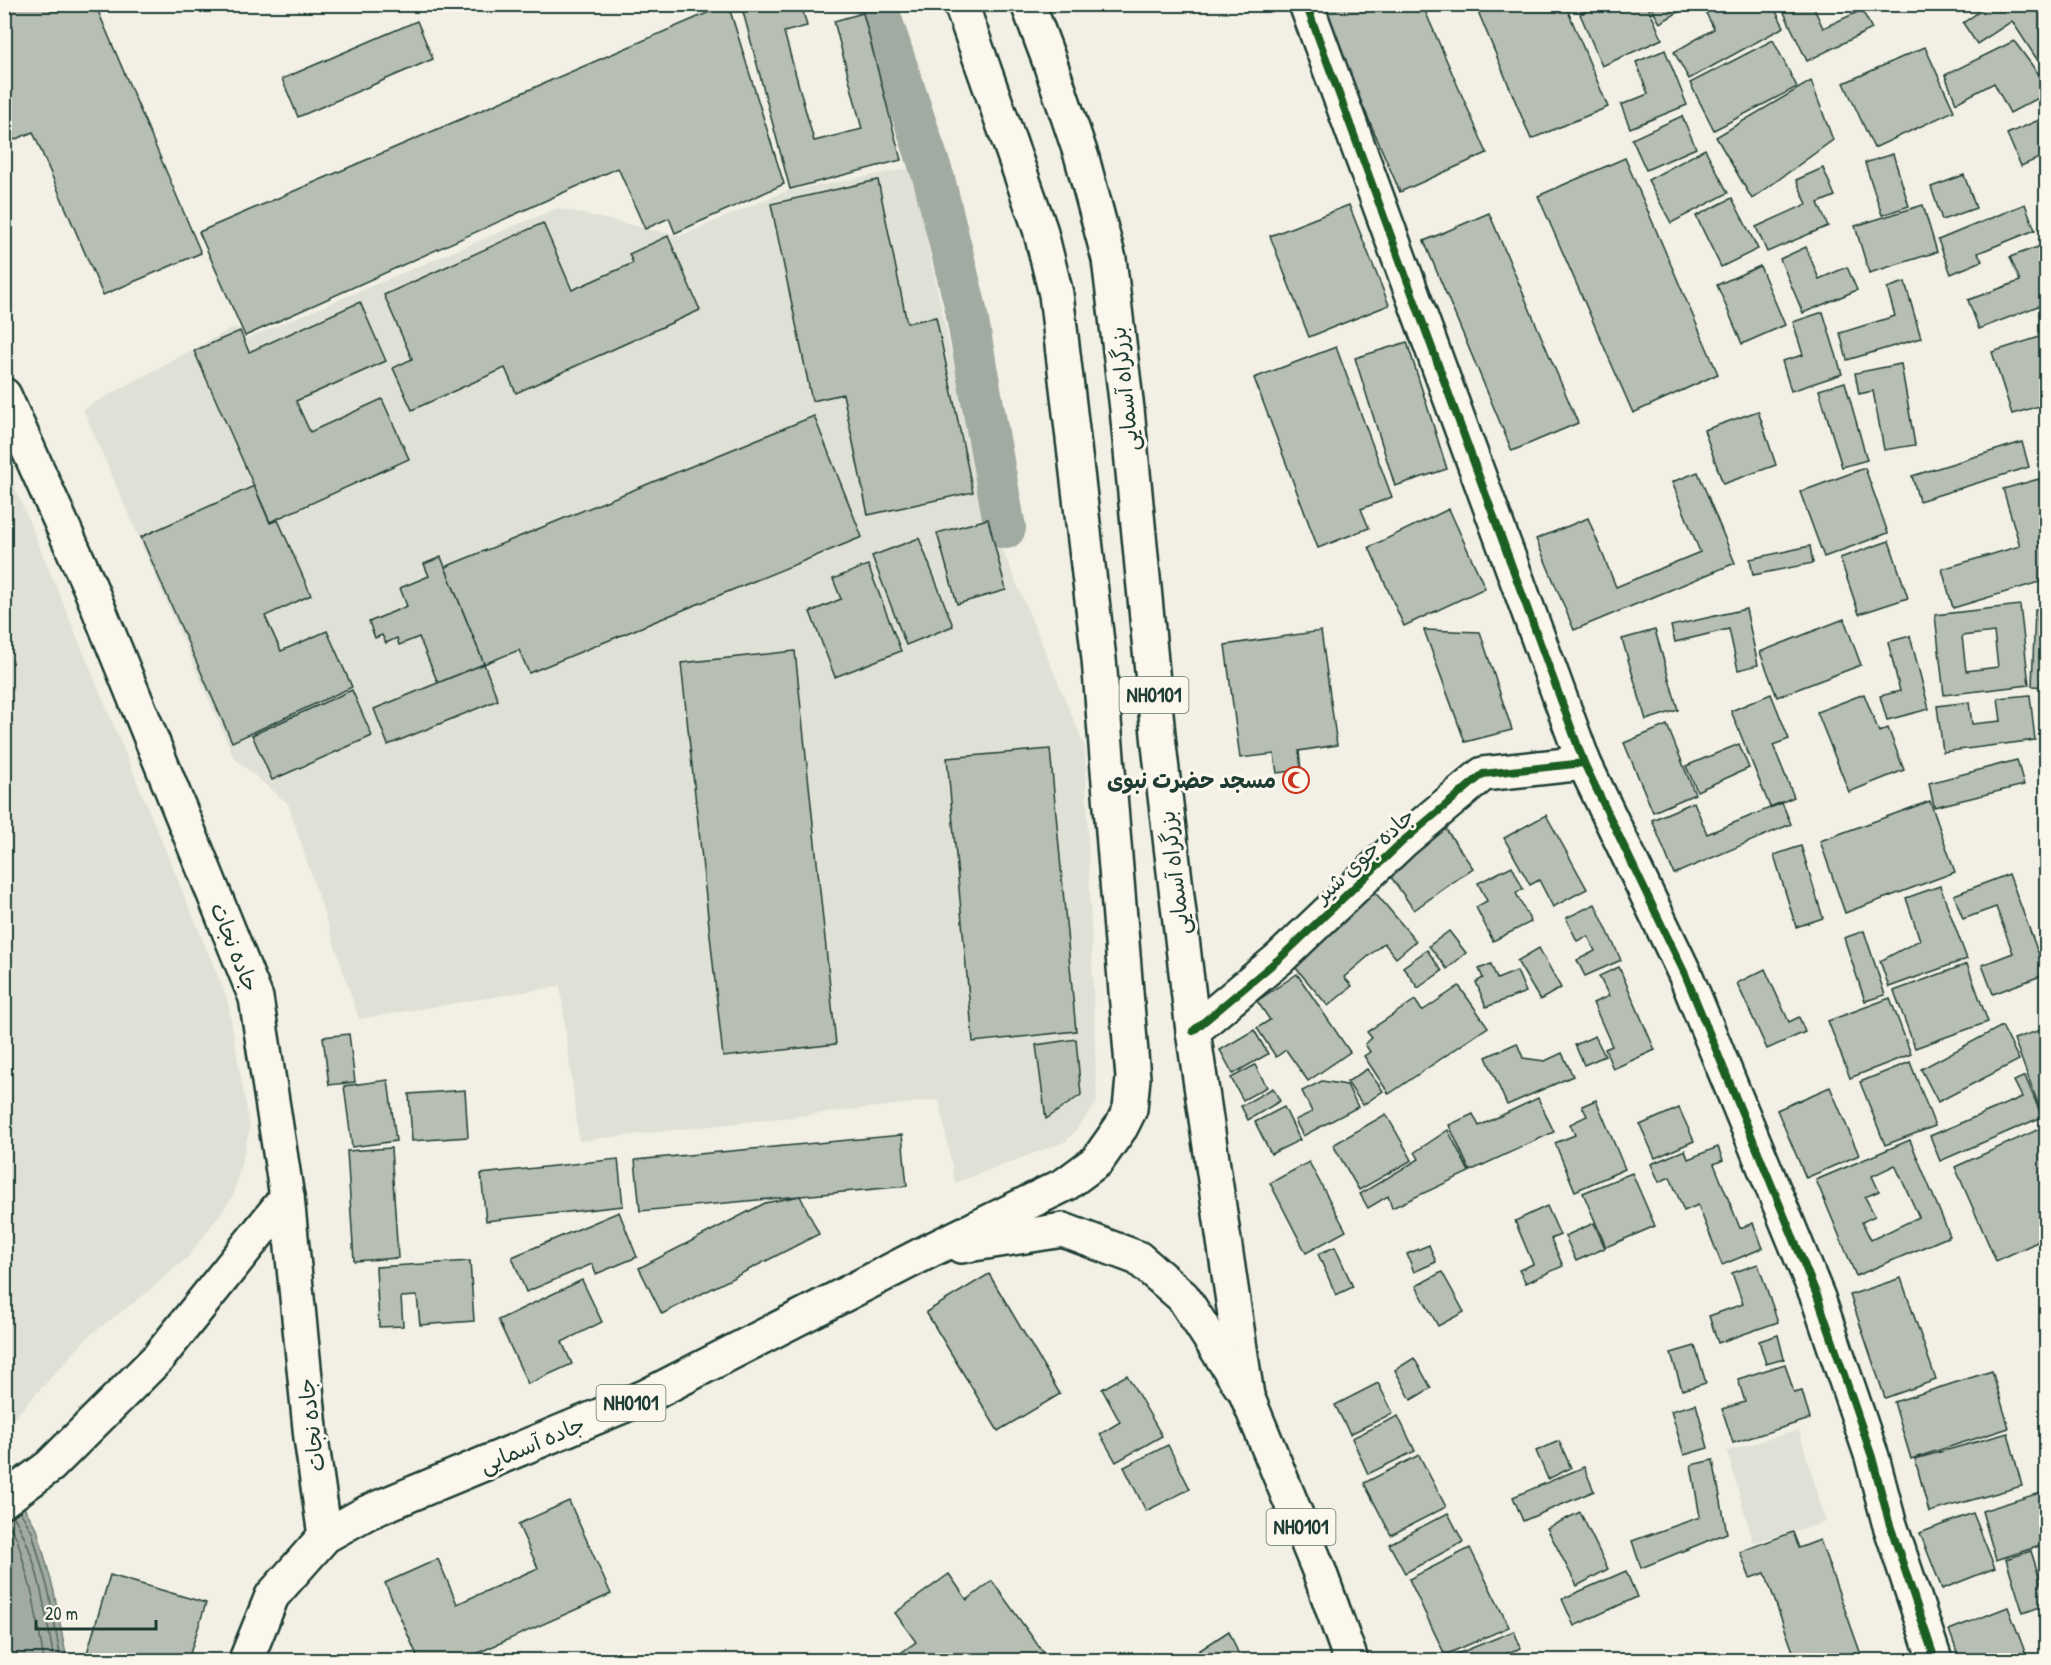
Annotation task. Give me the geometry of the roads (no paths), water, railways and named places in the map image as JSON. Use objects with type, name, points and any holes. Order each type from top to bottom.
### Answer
[{"type":"main road","name":"NH0101","points":[[929,1251],[1066,1184],[1097,1161],[1121,1128],[1130,1109],[1133,1078],[1099,659],[1056,294],[1040,229],[961,4]]},
{"type":"main road","name":"بزرگراه آسمایی","points":[[1028,4],[1082,158],[1109,259],[1128,421],[1159,745],[1193,1031],[1247,1395],[1318,1568],[1351,1660]]},
{"type":"main road","points":[[1306,4],[1584,763],[1685,974],[1818,1298],[1872,1457],[1889,1522],[1935,1660]]},
{"type":"main road","name":"جاده نجات","points":[[4,395],[88,585],[256,998],[287,1197],[311,1438],[325,1536]]},
{"type":"main road","name":"جاده جوی شیر","points":[[1193,1031],[1280,958],[1403,841],[1483,774],[1584,763]]},
{"type":"main road","points":[[4,1500],[50,1466],[158,1358],[287,1197]]},
{"type":"main road","points":[[929,1251],[1063,1230],[1138,1258],[1183,1297],[1247,1395]]},
{"type":"main road","name":"جاده آسمایی","points":[[325,1536],[368,1512],[647,1396],[929,1251]]},
{"type":"main road","name":"NH0101","points":[[246,1660],[272,1596],[325,1536]]},
{"type":"water","points":[[4,1475],[37,1529],[54,1592],[67,1660],[5,1660]]},
{"type":"waterway","points":[[876,4],[934,179],[965,305],[1005,528]]},
{"type":"place","name":"مسجد حضرت نبوی","points":[[1296,780]]}]
